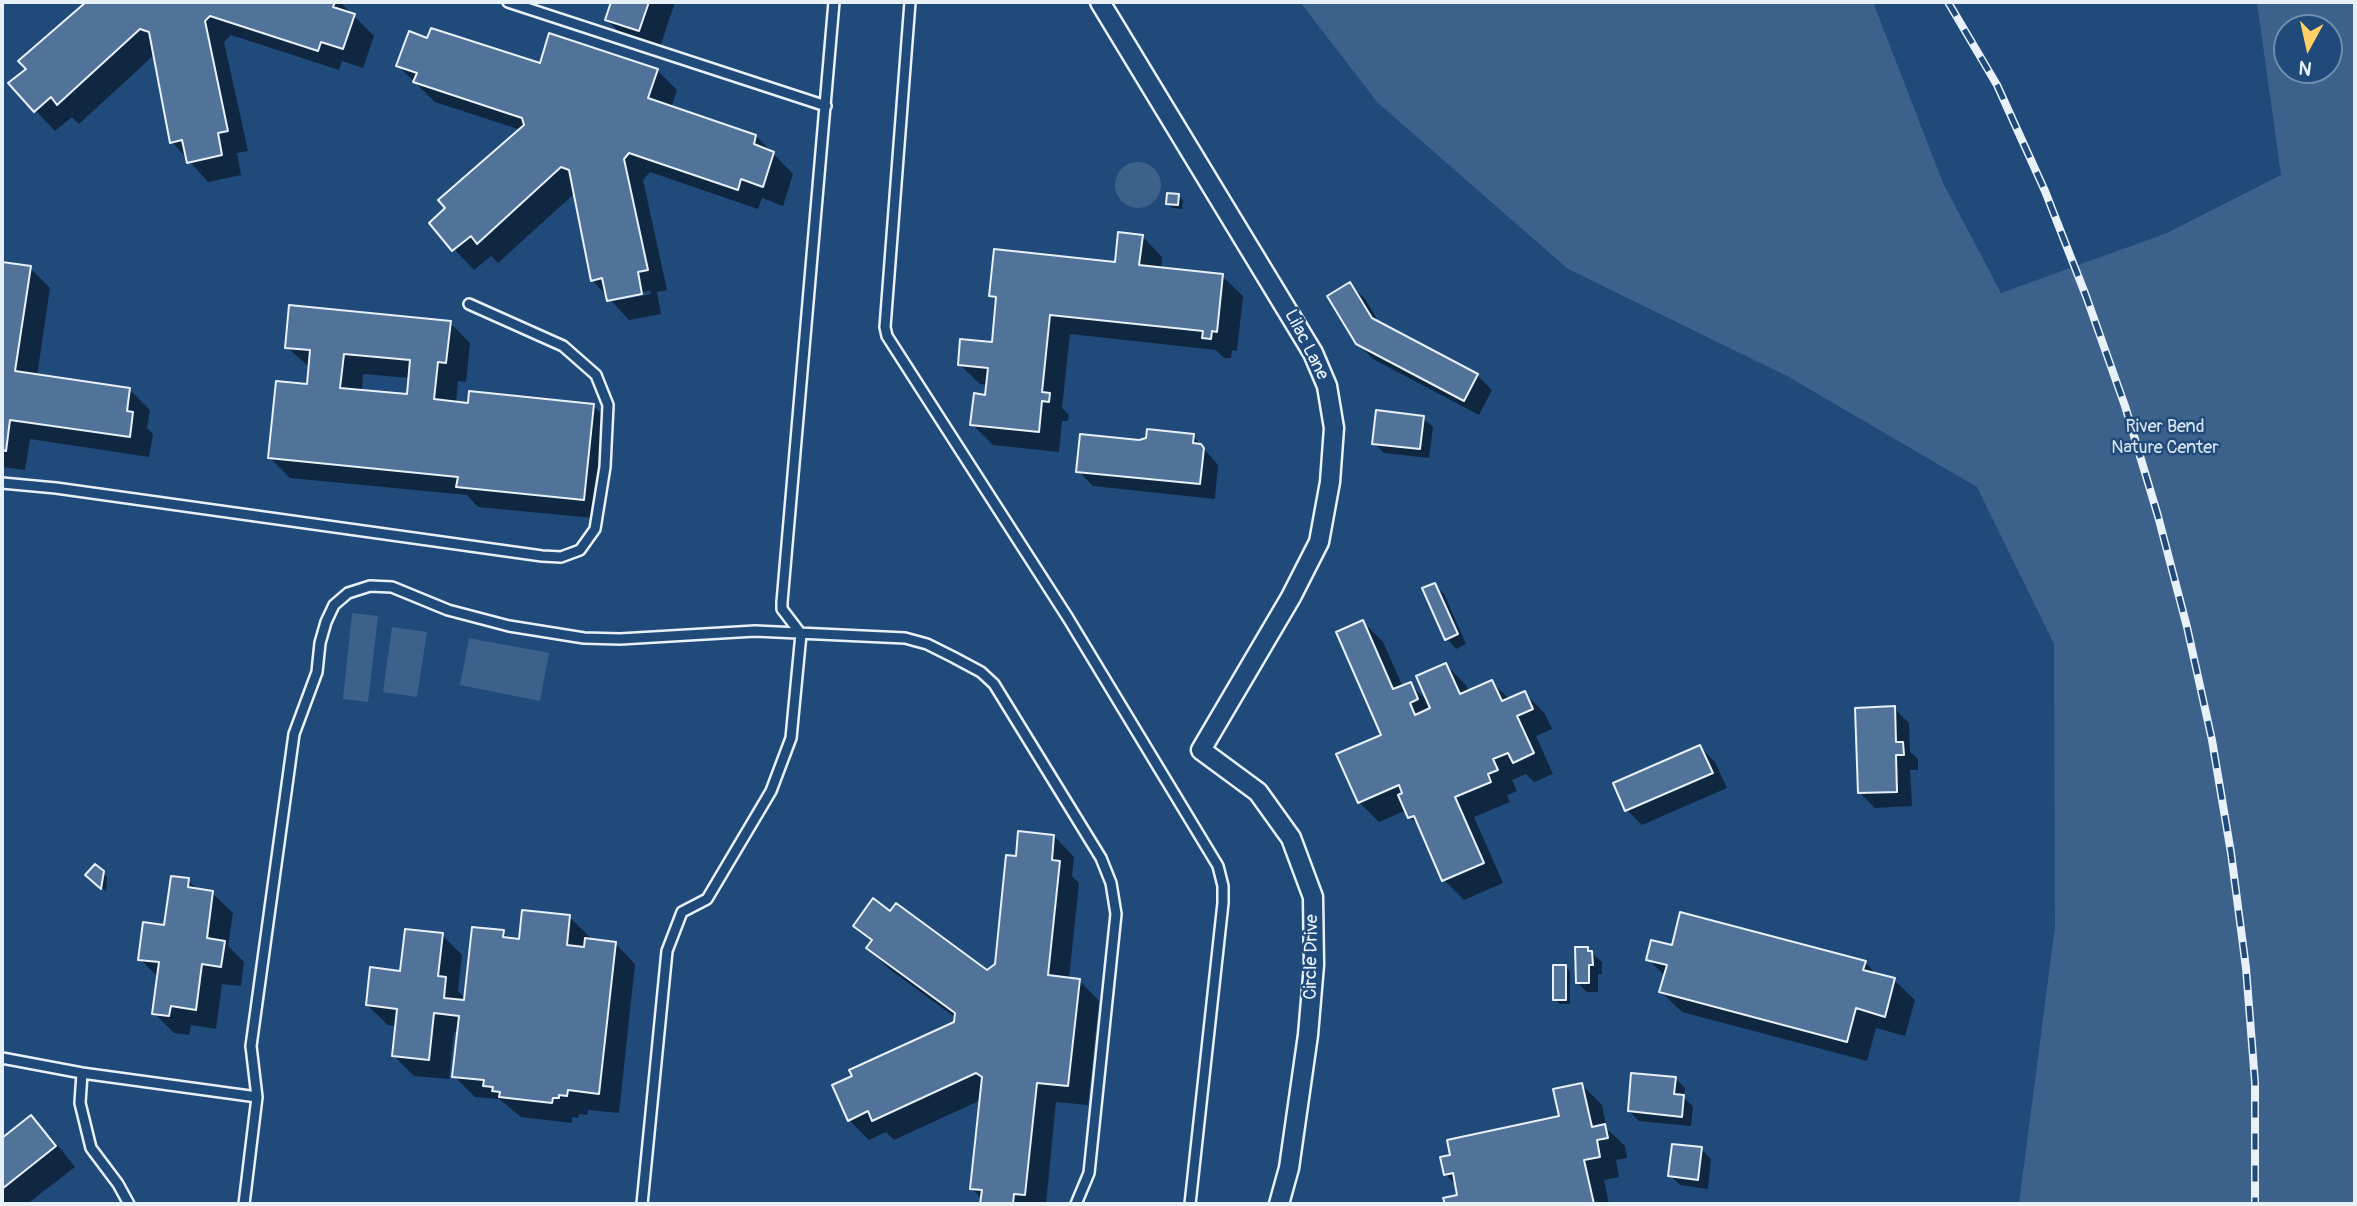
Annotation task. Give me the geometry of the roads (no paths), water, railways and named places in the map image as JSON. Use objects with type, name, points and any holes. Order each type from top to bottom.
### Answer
[{"type":"street","name":"Lilac Lane","points":[[1100,2],[1313,353],[1327,386],[1334,428],[1330,482],[1319,542],[1201,750]]},
{"type":"street","name":"Circle Drive","points":[[1201,750],[1258,792],[1290,838],[1313,897],[1314,965],[1308,1035],[1289,1168],[1279,1204]]},
{"type":"lane","points":[[508,2],[826,106]]},
{"type":"lane","points":[[642,1204],[667,951],[682,912],[707,899],[771,791],[790,738],[801,634],[782,609],[782,602],[834,2]]},
{"type":"lane","points":[[910,2],[885,327],[887,336],[1068,618],[1218,866],[1223,886],[1190,1204]]},
{"type":"lane","points":[[2,483],[56,488],[542,556],[561,556],[580,550],[595,529],[605,467],[608,405],[596,375],[563,345],[469,304]]},
{"type":"lane","points":[[244,1204],[257,1097],[251,1046],[294,734],[317,672],[320,643],[334,605],[348,593],[370,586],[392,587],[448,610],[509,626],[584,638],[621,639],[755,631],[905,638],[927,644],[981,672],[995,684],[1101,858],[1111,883],[1116,914],[1089,1173],[1076,1204]]},
{"type":"lane","points":[[2,1058],[82,1073],[257,1097]]},
{"type":"lane","points":[[82,1073],[80,1103],[91,1148],[118,1184],[129,1204]]},
{"type":"railway","points":[[1948,2],[1997,85],[2045,191],[2086,296],[2125,406],[2187,627],[2212,740],[2231,853],[2246,968],[2255,1082],[2255,1204]]},
{"type":"park label","name":"River Bend Nature Center","points":[[2165,437]]}]
